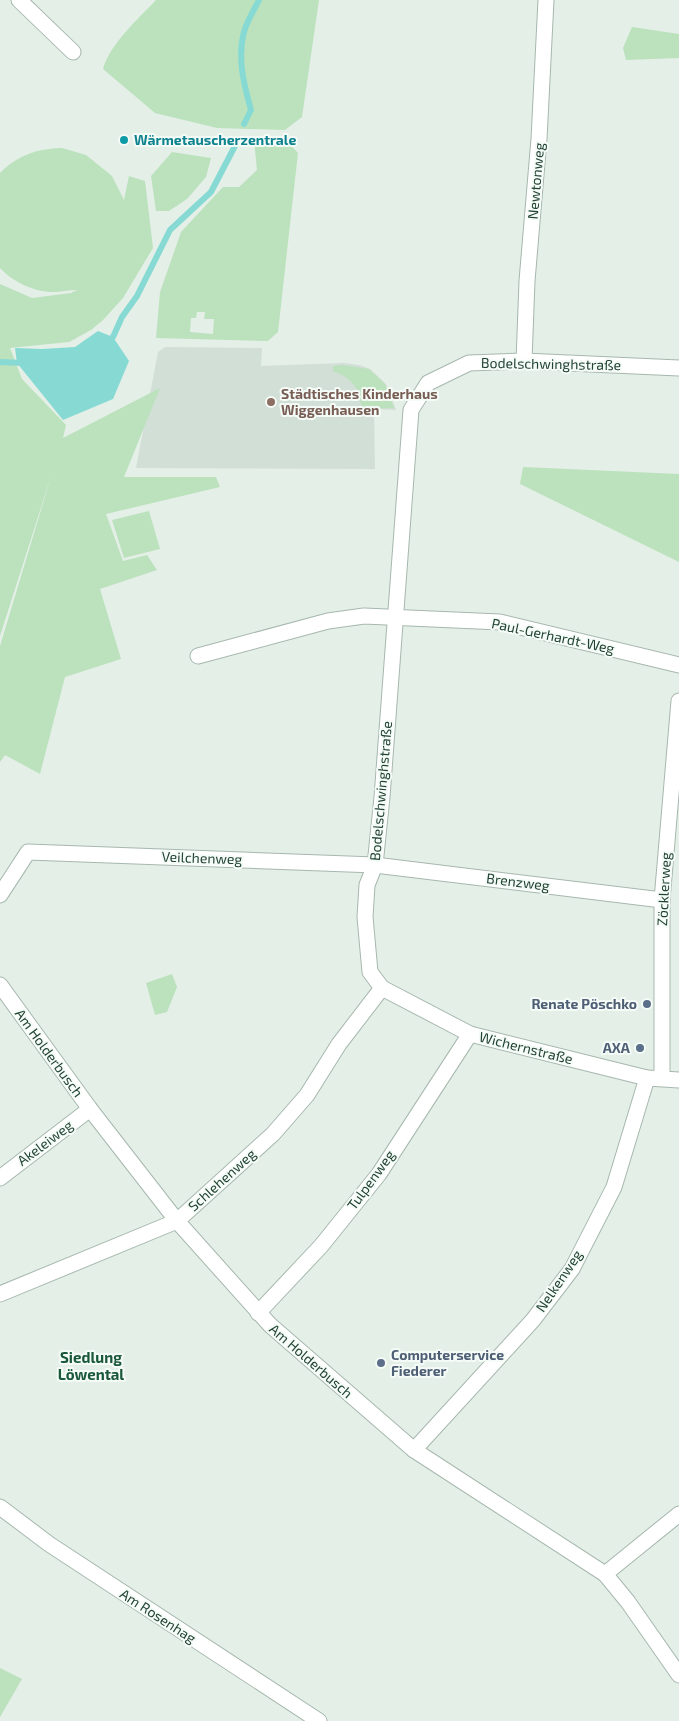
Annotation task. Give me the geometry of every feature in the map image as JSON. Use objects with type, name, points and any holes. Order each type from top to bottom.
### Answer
[{"type":"street","points":[[19,0],[73,52]]},
{"type":"street","name":"Newtonweg","points":[[524,361],[527,281],[540,139],[546,0]]},
{"type":"street","name":"Bodelschwinghstraße","points":[[382,988],[370,972],[365,917],[367,885],[375,864],[382,797],[411,410],[428,384],[470,363],[524,361],[679,368]]},
{"type":"street","points":[[198,656],[328,621],[364,616],[395,618]]},
{"type":"street","name":"Paul-Gerhardt-Weg","points":[[395,618],[500,622],[679,666]]},
{"type":"street","name":"Zöcklerweg","points":[[654,1078],[662,900],[679,701]]},
{"type":"street","name":"Veilchenweg","points":[[0,895],[28,852],[375,864]]},
{"type":"street","name":"Brenzweg","points":[[375,864],[662,900]]},
{"type":"street","name":"Am Holderbusch","points":[[0,985],[90,1109],[177,1221],[258,1313],[414,1450],[605,1574],[628,1602],[679,1676]]},
{"type":"street","name":"Wichernstraße","points":[[382,988],[470,1034],[654,1078],[679,1080]]},
{"type":"street","name":"Schlehenweg","points":[[0,1294],[177,1221],[273,1134],[306,1095],[339,1044],[382,988]]},
{"type":"street","name":"Tulpenweg","points":[[258,1313],[321,1246],[379,1174],[470,1034]]},
{"type":"street","name":"Nelkenweg","points":[[414,1450],[533,1320],[572,1269],[614,1187],[654,1078]]},
{"type":"street","name":"Akeleiweg","points":[[0,1178],[90,1109]]},
{"type":"street","name":"Am Rosenhag","points":[[0,1507],[49,1544],[319,1721]]},
{"type":"street","points":[[605,1574],[679,1514]]},
{"type":"shaded area","name":"Städtisches Kinderhaus Wiggenhausen","points":[[165,347],[262,348],[261,366],[344,363],[370,369],[386,384],[396,410],[374,409],[375,469],[136,468],[158,352]]},
{"type":"green space","points":[[156,0],[319,0],[302,117],[285,130],[217,128],[155,113],[103,69],[118,41]]},
{"type":"green space","points":[[632,27],[679,34],[679,58],[626,60],[623,48]]},
{"type":"green space","points":[[254,140],[286,140],[298,153],[278,332],[268,341],[156,338],[160,292],[181,232],[223,187],[239,187],[257,170]],"holes":[[[197,312],[205,312],[204,319],[214,319],[213,334],[190,332],[191,318],[196,318]]]},
{"type":"green space","points":[[62,148],[86,155],[112,176],[124,200],[129,176],[145,181],[153,248],[123,298],[91,330],[69,342],[10,348],[22,379],[66,425],[63,438],[160,388],[124,477],[216,477],[220,487],[106,514],[123,561],[147,555],[157,570],[100,589],[121,659],[65,677],[40,774],[5,755],[0,762],[0,646],[53,470],[0,636],[0,284],[32,298],[71,293],[77,290],[46,292],[31,288],[17,282],[0,268],[0,173],[28,154]]},
{"type":"green space","points":[[172,152],[211,158],[206,177],[187,199],[169,211],[156,211],[151,176]]},
{"type":"green space","points":[[342,365],[369,369],[385,384],[394,408],[362,409],[359,395],[351,381],[333,371],[333,366]]},
{"type":"green space","points":[[523,467],[679,474],[679,562],[520,484]]},
{"type":"green space","points":[[149,511],[160,549],[124,558],[112,520]]},
{"type":"green space","points":[[172,974],[177,987],[167,1012],[155,1015],[146,983]]},
{"type":"green space","points":[[0,1668],[22,1679],[0,1717]]},
{"type":"water","points":[[98,331],[113,337],[129,361],[113,399],[63,420],[17,363],[15,348],[75,347]]},
{"type":"waterway","points":[[244,124],[251,110],[242,71],[242,42],[247,24],[259,0]]},
{"type":"waterway","points":[[108,341],[113,337],[122,317],[137,296],[170,230],[211,192],[236,144]]},
{"type":"waterway","points":[[0,362],[24,363]]},
{"type":"place","name":"Wärmetauscherzentrale","points":[[124,140]]},
{"type":"place","name":"Städtisches Kinderhaus Wiggenhausen","points":[[271,402]]},
{"type":"place","name":"Renate Pöschko","points":[[647,1004]]},
{"type":"place","name":"AXA","points":[[640,1048]]},
{"type":"place","name":"Computerservice Fiederer","points":[[381,1363]]},
{"type":"district","name":"Siedlung Löwental","points":[[91,1366]]}]
